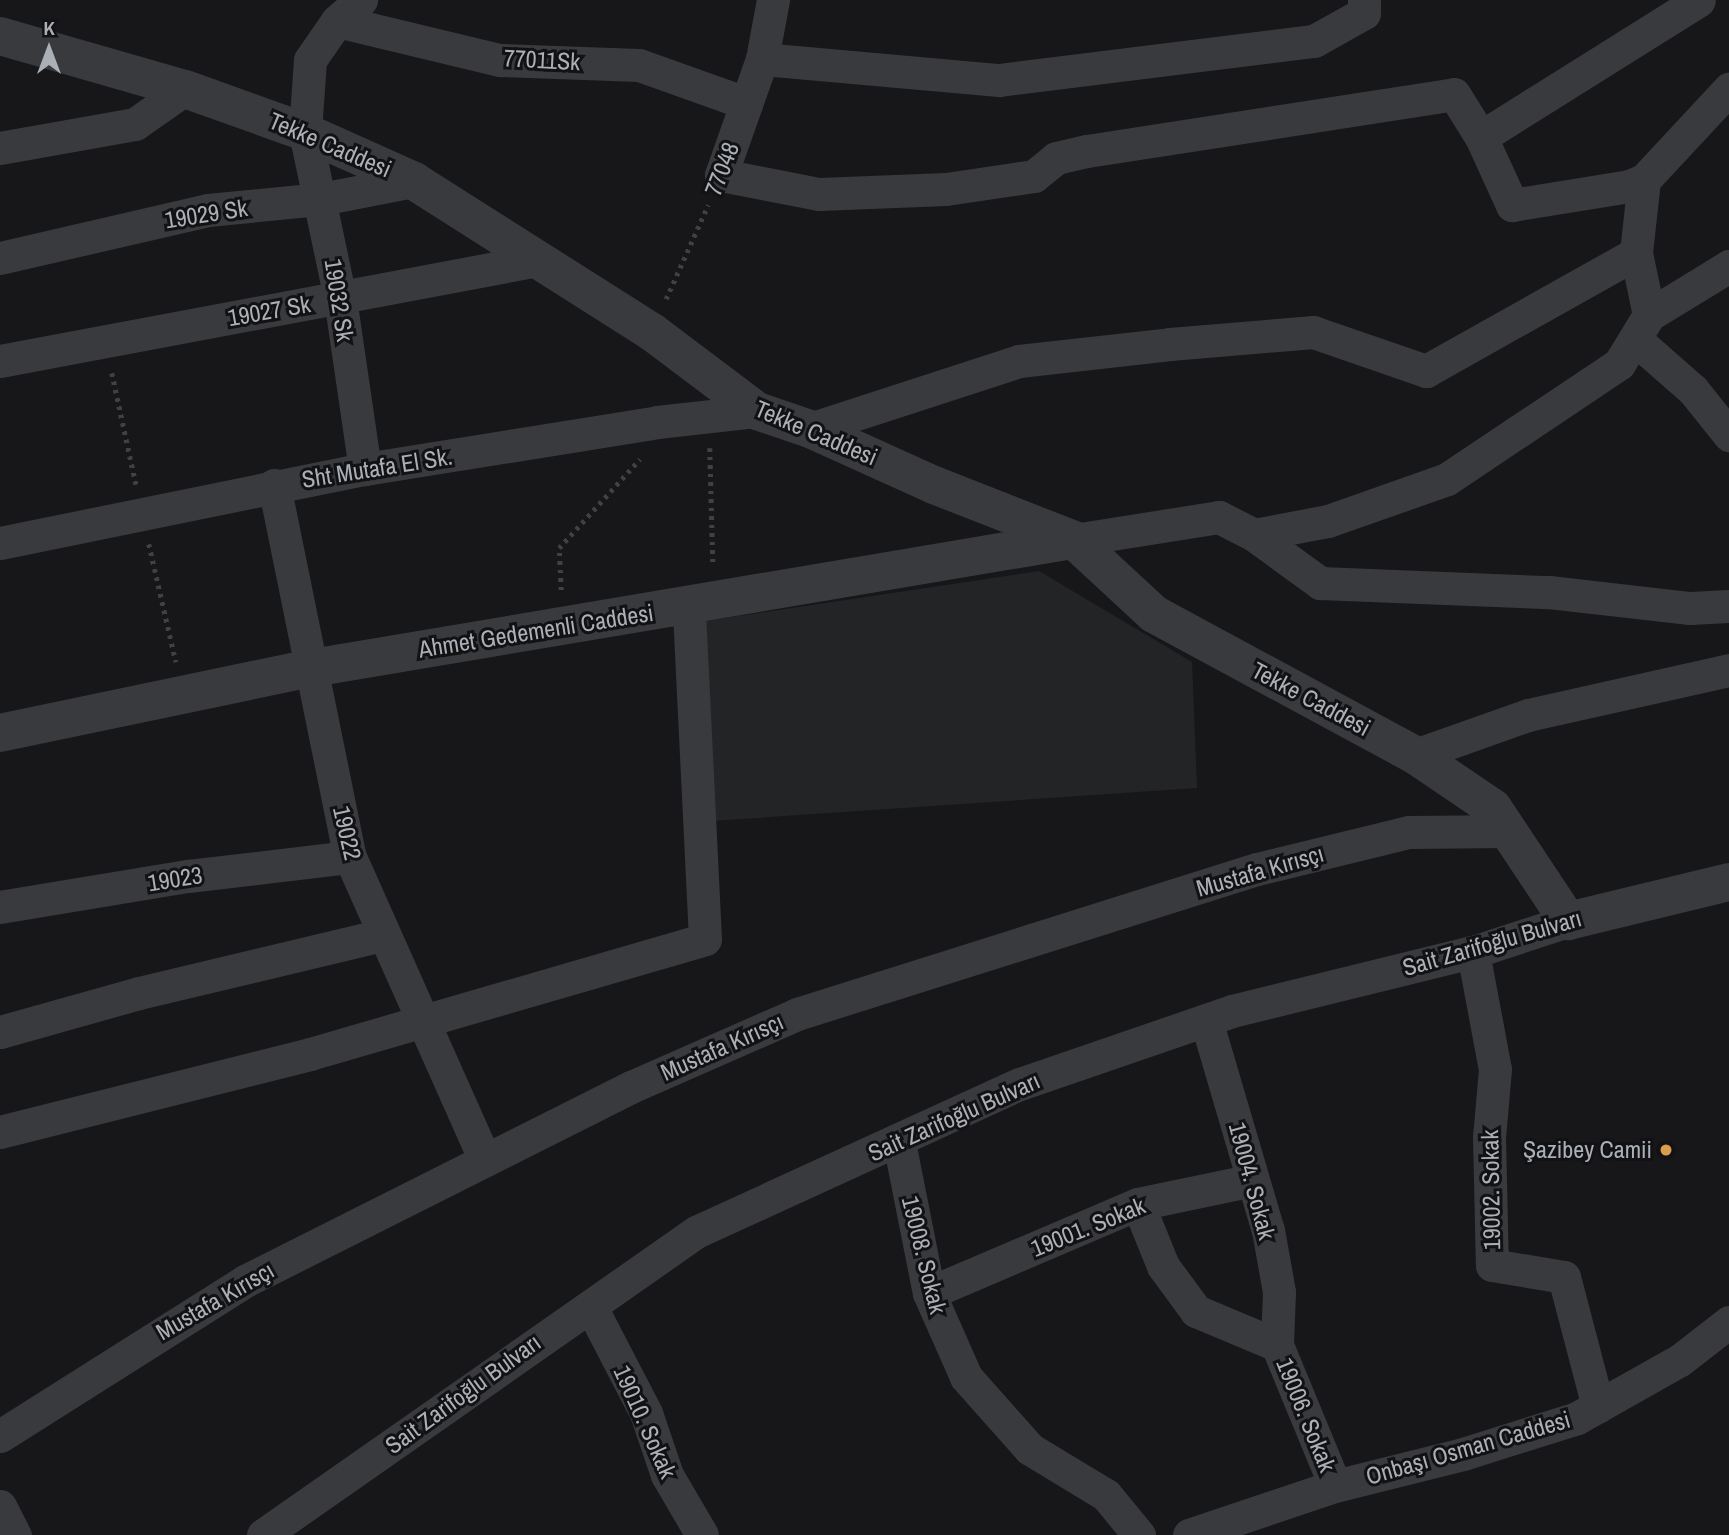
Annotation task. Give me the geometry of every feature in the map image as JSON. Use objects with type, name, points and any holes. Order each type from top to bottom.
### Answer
[{"type":"street","name":"77048","points":[[721,175],[762,59],[773,0]]},
{"type":"street","points":[[762,59],[999,80],[1314,41],[1364,13],[1364,0]]},
{"type":"street","points":[[1481,137],[1699,0]]},
{"type":"street","name":"77011Sk","points":[[349,10],[500,60],[639,65],[746,103]]},
{"type":"street","name":"19032 Sk","points":[[349,10],[310,60],[305,132],[340,298],[365,469]]},
{"type":"street","name":"Tekke Caddesi","points":[[0,36],[185,89],[305,132],[414,181],[652,332],[757,411],[810,429],[934,485],[1074,540],[1154,614],[1415,755],[1493,808],[1568,921]]},
{"type":"street","points":[[0,148],[135,124],[185,89]]},
{"type":"street","points":[[721,175],[819,194],[946,189],[1034,176],[1056,158],[1087,151],[1454,94],[1481,137],[1512,205],[1629,186],[1644,180],[1729,89]]},
{"type":"street","points":[[1644,180],[1636,253],[1642,328],[1729,435]]},
{"type":"street","name":"19029 Sk","points":[[0,258],[208,210],[321,199],[414,181]]},
{"type":"street","points":[[810,429],[1019,361],[1118,349],[1313,332],[1426,371],[1636,253]]},
{"type":"street","name":"19027 Sk","points":[[0,361],[538,260]]},
{"type":"street","points":[[1254,535],[1328,521],[1447,479],[1619,364],[1642,328],[1729,266]]},
{"type":"street","name":"Sht Mutafa El Sk.","points":[[0,543],[274,485],[365,469],[676,419],[757,411]]},
{"type":"street","name":"19022","points":[[274,485],[351,857],[382,935],[485,1160]]},
{"type":"street","points":[[1074,540],[1219,517],[1254,535],[1320,583],[1549,592],[1690,608],[1729,606]]},
{"type":"street","name":"Ahmet Gedemenli Caddesi","points":[[0,733],[312,668],[1074,540]]},
{"type":"street","points":[[0,1132],[298,1057],[705,939],[701,603]]},
{"type":"street","points":[[1415,755],[1528,715],[1729,670]]},
{"type":"street","name":"Mustafa Kırısçı","points":[[0,1436],[245,1281],[631,1087],[784,1020],[908,976],[1257,869],[1409,832],[1510,831]]},
{"type":"street","name":"19023","points":[[0,907],[188,876],[351,857]]},
{"type":"street","name":"Sait Zarifoğlu Bulvarı","points":[[263,1535],[556,1326],[591,1307],[696,1232],[899,1142],[911,1131],[1020,1084],[1206,1020],[1473,952],[1568,921],[1729,883]]},
{"type":"street","points":[[0,1032],[139,993],[382,935]]},
{"type":"street","name":"19002. Sokak","points":[[1473,952],[1495,1069],[1489,1137],[1492,1265],[1564,1277],[1598,1407]]},
{"type":"street","name":"19004. Sokak","points":[[1206,1020],[1253,1180],[1279,1292],[1277,1345]]},
{"type":"street","name":"19008. Sokak","points":[[899,1142],[929,1293],[966,1377],[1030,1448],[1107,1495],[1139,1535]]},
{"type":"street","name":"19001. Sokak","points":[[929,1293],[1138,1204],[1253,1180]]},
{"type":"street","name":"19006. Sokak","points":[[1138,1204],[1163,1266],[1196,1311],[1277,1345],[1335,1486]]},
{"type":"street","name":"19010. Sokak","points":[[591,1307],[646,1413],[667,1475],[702,1535]]},
{"type":"street","name":"Onbaşı Osman Caddesi","points":[[1189,1535],[1335,1486],[1463,1454],[1598,1407],[1679,1360],[1729,1322]]},
{"type":"street","points":[[0,1506],[15,1535]]},
{"type":"path","name":"77048","points":[[652,332],[721,175]]},
{"type":"path","points":[[701,603],[709,416]]},
{"type":"path","points":[[559,548],[676,419]]},
{"type":"shaded area","points":[[1039,571],[1192,662],[1197,788],[711,821],[705,621]]},
{"type":"place","name":"Şazibey Camii","points":[[1666,1150]]}]
